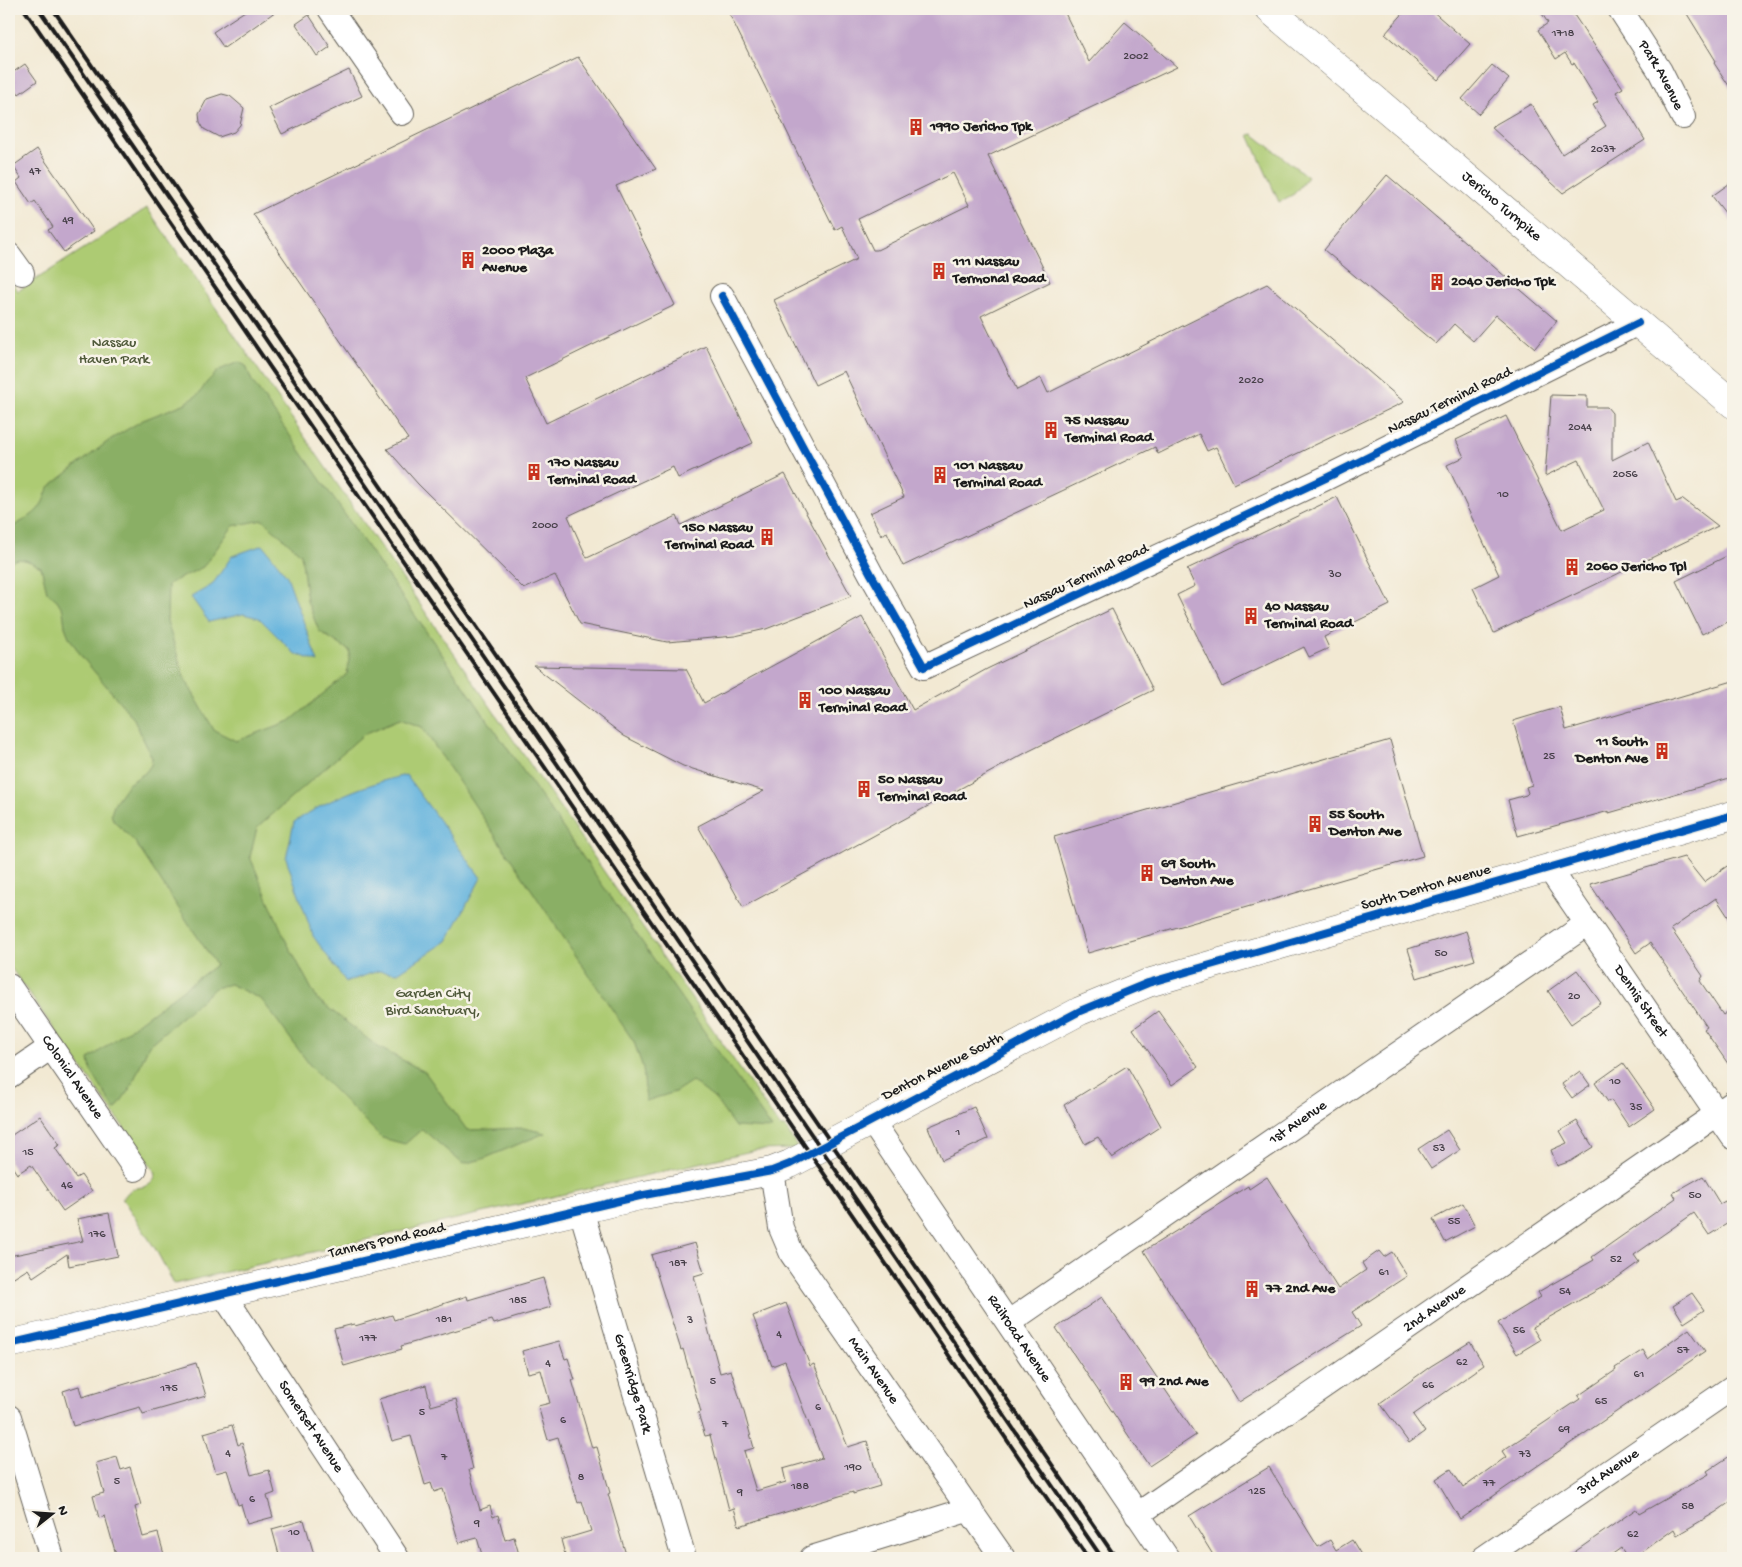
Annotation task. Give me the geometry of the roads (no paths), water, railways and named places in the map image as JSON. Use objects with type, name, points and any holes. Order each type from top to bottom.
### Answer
[{"type":"street","points":[[330,9],[402,113]]},
{"type":"street","name":"Jericho Turnpike","points":[[1269,9],[1733,404]]},
{"type":"street","name":"Park Avenue","points":[[1620,9],[1660,71],[1683,117]]},
{"type":"street","name":"Nassau Terminal Road","points":[[722,296],[871,574],[924,667],[1326,478],[1638,323]]},
{"type":"street","name":"South Denton Avenue","points":[[1128,991],[1148,983],[1394,911],[1733,815]]},
{"type":"street","name":"Dennis Street","points":[[1548,868],[1587,924],[1725,1108],[1733,1137]]},
{"type":"street","name":"1st Avenue","points":[[1009,1322],[1587,924]]},
{"type":"street","name":"Colonial Avenue","points":[[9,986],[135,1169]]},
{"type":"street","name":"Denton Avenue South","points":[[772,1171],[790,1164],[1080,1011],[1128,991]]},
{"type":"street","points":[[9,1076],[51,1048]]},
{"type":"street","name":"2nd Avenue","points":[[1137,1515],[1725,1108]]},
{"type":"street","name":"Railroad Avenue","points":[[871,1120],[1167,1558]]},
{"type":"street","name":"Tanners Pond Road","points":[[9,1344],[644,1195],[772,1171]]},
{"type":"street","name":"Main Avenue","points":[[772,1171],[778,1214],[790,1249],[1003,1558]]},
{"type":"street","name":"Greenridge Park","points":[[582,1210],[684,1558]]},
{"type":"street","name":"Somerset Avenue","points":[[223,1294],[397,1558]]},
{"type":"street","name":"3rd Avenue","points":[[1484,1558],[1733,1387]]},
{"type":"street","points":[[9,1417],[52,1558]]},
{"type":"street","points":[[812,1558],[970,1509]]},
{"type":"water","points":[[263,545],[287,576],[318,662],[294,653],[259,618],[243,614],[209,622],[191,597],[212,585],[232,556]]},
{"type":"water","points":[[406,775],[481,878],[447,941],[398,973],[378,971],[346,982],[313,936],[286,858],[294,822],[348,793]]},
{"type":"railway","points":[[24,9],[1088,1558]]},
{"type":"railway","points":[[39,9],[1102,1558]]},
{"type":"railway","points":[[53,9],[1116,1558]]},
{"type":"place","name":"1990 Jericho Tpk","points":[[916,127]]},
{"type":"place","name":"2000 Plaza Avenue","points":[[468,260]]},
{"type":"place","name":"111 Nassau Termonal Road","points":[[939,271]]},
{"type":"place","name":"2040 Jericho Tpk","points":[[1437,282]]},
{"type":"place","name":"75 Nassau Terminal Road","points":[[1051,430]]},
{"type":"place","name":"170 Nassau Terminal Road","points":[[534,472]]},
{"type":"place","name":"101 Nassau Terminal Road","points":[[940,475]]},
{"type":"place","name":"150 Nassau Terminal Road","points":[[767,537]]},
{"type":"place","name":"2060 Jericho Tpl","points":[[1572,567]]},
{"type":"place","name":"40 Nassau Terminal Road","points":[[1251,616]]},
{"type":"place","name":"100 Nassau Terminal Road","points":[[805,700]]},
{"type":"place","name":"11 South Denton Ave","points":[[1662,751]]},
{"type":"place","name":"50 Nassau Terminal Road","points":[[864,789]]},
{"type":"place","name":"55 South Denton Ave","points":[[1315,824]]},
{"type":"place","name":"69 South Denton Ave","points":[[1147,873]]},
{"type":"place","name":"77 2nd Ave","points":[[1252,1289]]},
{"type":"place","name":"99 2nd Ave","points":[[1126,1382]]},
{"type":"park label","name":"Nassau Haven Park","points":[[114,352]]},
{"type":"park label","name":"Garden City Bird Sanctuary,","points":[[433,1002]]}]
